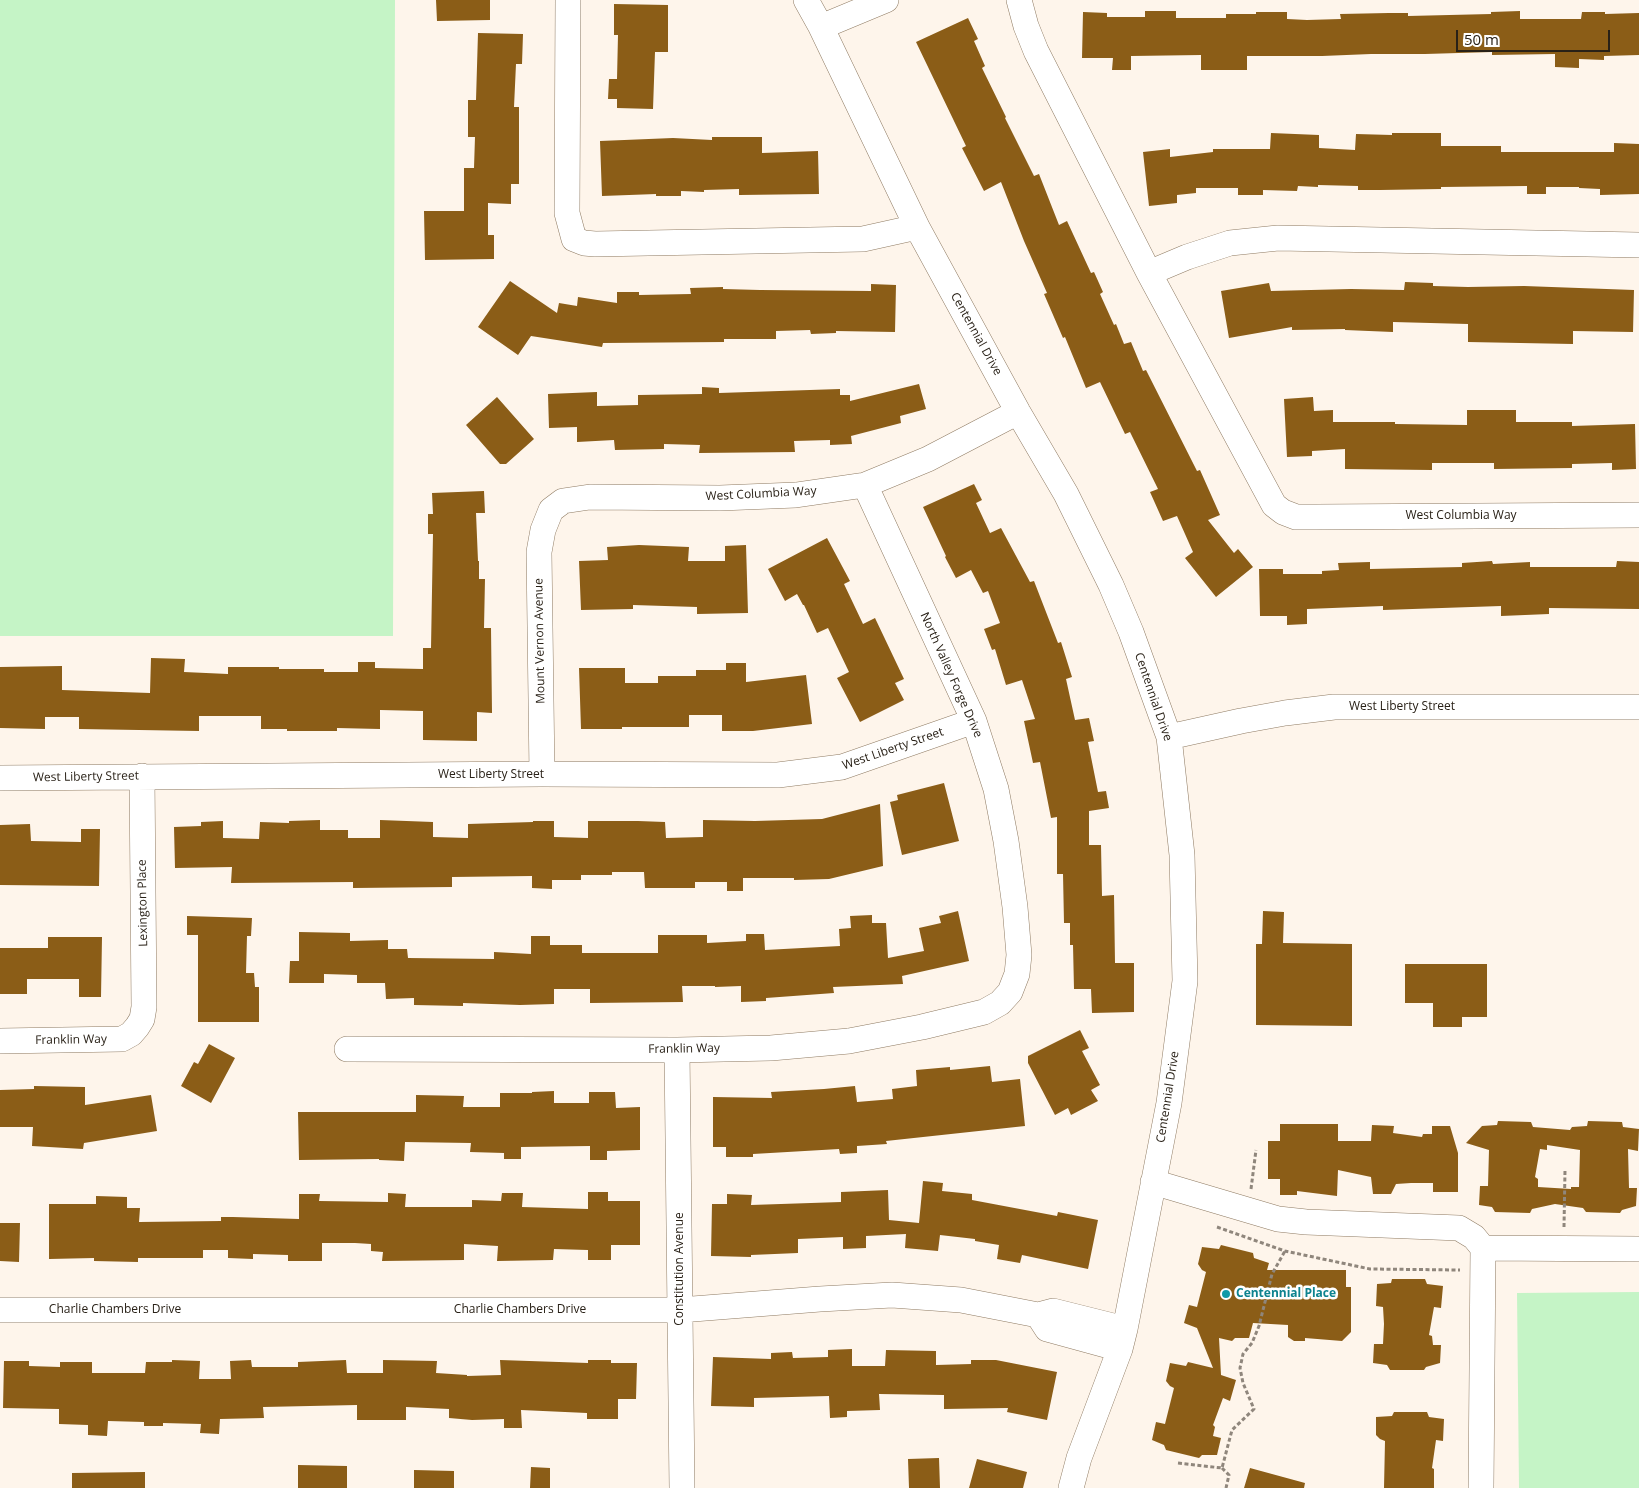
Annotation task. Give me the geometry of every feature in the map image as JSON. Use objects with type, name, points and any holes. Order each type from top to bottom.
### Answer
[{"type":"street","points":[[568,0],[567,213],[574,239],[584,243],[595,244],[863,239],[917,227]]},
{"type":"street","name":"Centennial Drive","points":[[806,0],[821,26],[917,227],[1018,412],[1066,494],[1111,585],[1169,738],[1182,855],[1185,981],[1169,1103],[1122,1339],[1079,1458],[1071,1488]]},
{"type":"street","points":[[821,26],[886,0]]},
{"type":"street","points":[[1019,0],[1026,26],[1036,51],[1149,273],[1187,257],[1230,243],[1278,238],[1639,245]]},
{"type":"street","name":"West Columbia Way","points":[[1149,273],[1268,496],[1274,505],[1283,512],[1296,517],[1639,516]]},
{"type":"street","name":"West Columbia Way","points":[[551,510],[563,501],[590,496],[720,498],[796,495],[864,485],[928,459],[1018,412]]},
{"type":"street","name":"North Valley Forge Drive","points":[[864,485],[974,721],[996,789],[1013,888],[1019,955],[1017,974],[1010,992]]},
{"type":"street","name":"Mount Vernon Avenue","points":[[542,774],[539,552],[543,530],[551,510]]},
{"type":"street","name":"West Liberty Street","points":[[1169,738],[1259,718],[1334,707],[1639,707]]},
{"type":"street","name":"West Liberty Street","points":[[0,778],[788,774],[842,767],[974,721]]},
{"type":"street","name":"Lexington Place","points":[[137,1028],[142,1019],[144,1007],[142,776]]},
{"type":"street","name":"Franklin Way","points":[[347,1049],[677,1050],[771,1048],[849,1041],[922,1027],[984,1012],[1000,1003],[1010,992]]},
{"type":"street","name":"Franklin Way","points":[[0,1041],[122,1039],[137,1028]]},
{"type":"street","name":"Constitution Avenue","points":[[677,1050],[682,1488]]},
{"type":"street","points":[[1153,1182],[1278,1219],[1306,1222],[1459,1228],[1474,1237],[1483,1248],[1481,1488]]},
{"type":"street","points":[[1483,1248],[1639,1249]]},
{"type":"street","name":"Charlie Chambers Drive","points":[[0,1310],[680,1310],[892,1295],[961,1300],[1038,1315],[1053,1311],[1122,1339]]},
{"type":"path","points":[[1555,1227],[1564,1227],[1565,1170]]},
{"type":"path","points":[[1214,1226],[1285,1251],[1370,1270],[1460,1270],[1461,1278]]},
{"type":"path","points":[[1222,1468],[1232,1430],[1254,1409],[1243,1384],[1240,1368],[1244,1354],[1252,1343],[1259,1326],[1272,1274],[1285,1251]]},
{"type":"path","points":[[1178,1463],[1222,1468],[1229,1475],[1226,1488]]},
{"type":"green space","points":[[0,0],[395,0],[393,636],[0,636]]},
{"type":"green space","points":[[1639,1292],[1639,1488],[1519,1488],[1517,1293]]},
{"type":"building","points":[[436,0],[490,0],[490,20],[437,21]]},
{"type":"building","points":[[614,4],[668,5],[668,52],[655,52],[653,109],[617,108],[617,99],[608,99],[609,79],[617,79],[618,35],[614,35]]},
{"type":"building","points":[[1145,11],[1176,11],[1176,18],[1226,18],[1226,14],[1287,12],[1287,19],[1307,20],[1341,19],[1340,14],[1408,13],[1408,16],[1491,14],[1491,12],[1520,11],[1520,19],[1581,19],[1582,12],[1605,12],[1605,14],[1639,13],[1639,55],[1604,56],[1604,60],[1579,59],[1579,68],[1555,67],[1555,54],[1492,55],[1492,52],[1247,56],[1247,70],[1201,70],[1201,55],[1131,56],[1131,70],[1112,70],[1113,58],[1082,58],[1083,12],[1107,13],[1107,17],[1145,17]]},
{"type":"building","points":[[968,18],[978,39],[974,41],[985,66],[982,68],[1034,176],[1039,174],[1059,225],[1067,221],[1091,273],[1094,272],[1103,292],[1100,294],[1124,344],[1131,342],[1143,371],[1146,370],[1197,471],[1200,470],[1220,515],[1208,520],[1234,553],[1238,549],[1253,567],[1216,597],[1185,558],[1193,552],[1177,516],[1163,521],[1150,492],[1158,489],[1130,432],[1125,434],[1100,382],[1086,388],[1065,337],[1063,338],[1044,294],[1047,293],[1001,182],[984,191],[962,148],[966,146],[916,42]]},
{"type":"building","points":[[478,33],[523,34],[522,64],[516,64],[514,107],[519,107],[519,184],[511,184],[511,204],[488,203],[488,235],[494,235],[494,259],[425,260],[424,211],[464,211],[464,168],[474,168],[475,137],[468,137],[468,100],[476,100]]},
{"type":"building","points":[[1271,133],[1319,135],[1319,148],[1355,150],[1356,134],[1392,135],[1392,133],[1441,133],[1441,146],[1501,146],[1501,152],[1614,152],[1614,143],[1639,144],[1639,194],[1600,195],[1600,189],[1579,187],[1546,187],[1546,194],[1527,194],[1527,186],[1358,190],[1358,186],[1318,185],[1318,187],[1298,186],[1297,191],[1263,190],[1263,195],[1238,195],[1238,188],[1196,188],[1196,193],[1177,195],[1177,203],[1149,206],[1143,152],[1170,149],[1170,157],[1213,152],[1213,149],[1270,149]]},
{"type":"building","points":[[712,137],[762,137],[762,153],[818,151],[819,194],[739,195],[739,189],[704,190],[704,192],[681,191],[681,196],[656,196],[656,194],[602,196],[600,141],[673,138],[712,140]]},
{"type":"building","points":[[510,281],[557,313],[559,303],[577,306],[578,297],[617,303],[617,292],[639,292],[639,295],[691,294],[690,288],[723,287],[723,289],[760,290],[871,291],[871,284],[896,285],[895,332],[836,331],[836,333],[811,334],[810,330],[776,331],[776,339],[724,339],[724,342],[603,343],[602,347],[531,336],[518,355],[478,327]]},
{"type":"building","points":[[1405,282],[1433,283],[1433,286],[1524,286],[1634,290],[1633,332],[1573,331],[1573,344],[1468,342],[1468,324],[1393,322],[1393,332],[1345,329],[1292,330],[1292,327],[1229,338],[1221,291],[1269,283],[1271,291],[1404,290]]},
{"type":"building","points":[[919,384],[926,409],[900,416],[901,423],[851,436],[852,444],[830,445],[830,440],[794,441],[795,452],[699,453],[700,445],[664,444],[664,449],[615,450],[614,440],[577,442],[577,427],[549,428],[548,394],[597,392],[597,406],[638,405],[638,395],[702,394],[702,387],[719,388],[719,393],[840,389],[840,395],[850,395],[850,401]]},
{"type":"building","points":[[497,397],[534,439],[506,464],[500,464],[466,425]]},
{"type":"building","points":[[1313,397],[1314,411],[1333,410],[1333,422],[1467,425],[1467,410],[1516,410],[1516,422],[1572,422],[1572,426],[1635,424],[1636,469],[1612,470],[1612,463],[1572,464],[1572,468],[1494,469],[1494,463],[1432,463],[1432,470],[1345,469],[1345,449],[1312,451],[1312,456],[1287,457],[1284,399]]},
{"type":"building","points":[[974,484],[982,500],[976,503],[990,533],[1001,528],[1030,582],[1034,581],[1058,643],[1061,642],[1072,677],[1066,679],[1075,720],[1089,718],[1094,741],[1088,742],[1098,792],[1106,791],[1109,808],[1089,811],[1089,845],[1101,845],[1102,896],[1114,895],[1115,963],[1134,963],[1134,1012],[1092,1013],[1091,989],[1074,989],[1073,945],[1070,945],[1070,923],[1064,923],[1063,874],[1057,874],[1057,817],[1051,818],[1040,762],[1033,763],[1024,721],[1035,719],[1022,680],[1006,685],[995,649],[992,650],[984,629],[1000,623],[988,591],[983,593],[971,570],[956,578],[923,507]]},
{"type":"building","points":[[484,491],[485,513],[476,513],[479,579],[485,579],[484,628],[491,628],[492,713],[477,712],[477,741],[423,740],[423,711],[380,710],[380,729],[337,728],[337,731],[261,729],[261,716],[199,716],[199,731],[79,729],[79,717],[45,717],[45,729],[0,728],[0,667],[62,666],[62,690],[150,693],[151,658],[185,659],[184,672],[228,674],[228,667],[279,667],[279,669],[324,669],[324,672],[358,672],[358,662],[375,662],[375,668],[423,669],[423,648],[431,648],[433,534],[428,534],[428,514],[433,514],[432,493]]},
{"type":"building","points":[[827,538],[850,581],[844,584],[863,624],[875,618],[904,679],[895,683],[904,700],[860,722],[837,678],[849,672],[828,628],[817,633],[797,594],[785,601],[768,569]]},
{"type":"building","points":[[639,545],[689,547],[688,561],[725,561],[725,546],[746,545],[748,613],[697,614],[697,607],[633,605],[633,609],[581,610],[579,561],[608,560],[607,547]]},
{"type":"building","points":[[1492,561],[1493,564],[1530,562],[1530,567],[1616,567],[1617,561],[1639,562],[1639,609],[1549,608],[1549,614],[1501,616],[1501,606],[1383,610],[1383,606],[1307,609],[1307,624],[1287,625],[1287,616],[1260,616],[1259,569],[1283,569],[1283,574],[1322,574],[1322,571],[1339,570],[1338,563],[1370,562],[1370,569],[1462,567],[1462,563]]},
{"type":"building","points":[[726,663],[746,663],[746,682],[806,675],[812,724],[753,731],[722,731],[722,715],[689,715],[689,727],[581,729],[579,668],[625,668],[625,683],[658,683],[658,676],[696,676],[696,670],[726,670]]},
{"type":"building","points":[[944,783],[959,841],[902,855],[890,802],[898,800],[897,795]]},
{"type":"building","points":[[880,804],[883,866],[829,879],[743,878],[743,891],[727,891],[727,882],[695,882],[695,888],[645,888],[644,872],[612,872],[612,875],[581,875],[581,880],[552,880],[552,889],[532,888],[532,876],[452,877],[452,887],[353,888],[353,882],[231,883],[232,867],[175,868],[174,827],[201,826],[201,822],[223,821],[223,838],[259,839],[260,822],[289,823],[289,821],[320,820],[320,830],[348,830],[348,838],[380,838],[380,820],[433,822],[433,837],[468,838],[468,824],[554,821],[554,837],[588,838],[588,821],[638,821],[665,822],[666,838],[703,837],[703,820],[822,819]]},
{"type":"building","points":[[30,824],[31,841],[81,842],[81,829],[100,829],[99,886],[0,885],[0,825]]},
{"type":"building","points":[[958,911],[969,961],[902,976],[903,984],[833,987],[834,993],[766,998],[766,1001],[741,1002],[741,986],[682,986],[683,1002],[590,1003],[590,989],[554,989],[554,1004],[463,1003],[463,1006],[414,1005],[414,998],[386,999],[385,983],[357,983],[357,975],[324,974],[324,983],[289,983],[290,961],[299,961],[299,932],[350,933],[350,941],[388,940],[388,949],[407,949],[408,958],[494,959],[494,952],[531,954],[531,936],[550,936],[550,945],[582,945],[582,953],[658,953],[658,935],[707,935],[707,943],[746,941],[746,934],[764,934],[765,950],[840,946],[839,929],[851,928],[850,916],[872,915],[872,923],[886,923],[888,958],[924,951],[919,928],[941,923],[939,916]]},
{"type":"building","points":[[1263,911],[1284,912],[1283,943],[1352,944],[1352,1026],[1256,1025],[1256,944],[1262,944]]},
{"type":"building","points":[[187,916],[252,918],[251,936],[247,936],[246,973],[254,973],[255,987],[259,987],[259,1022],[198,1022],[198,935],[187,935]]},
{"type":"building","points":[[48,937],[102,937],[101,997],[79,997],[79,979],[27,979],[27,994],[0,994],[0,948],[48,948]]},
{"type":"building","points":[[1405,964],[1487,964],[1487,1017],[1462,1017],[1462,1027],[1433,1027],[1433,1003],[1405,1003]]},
{"type":"building","points":[[1080,1030],[1089,1048],[1082,1051],[1100,1085],[1091,1090],[1098,1101],[1071,1115],[1068,1108],[1055,1115],[1028,1063],[1028,1056]]},
{"type":"building","points":[[209,1044],[235,1058],[211,1103],[181,1086],[194,1062],[198,1064]]},
{"type":"building","points":[[990,1066],[992,1082],[1020,1079],[1025,1126],[886,1141],[887,1144],[857,1146],[857,1153],[840,1154],[839,1149],[753,1154],[753,1157],[726,1157],[726,1147],[713,1147],[713,1097],[772,1098],[771,1092],[855,1086],[857,1102],[893,1099],[892,1089],[917,1086],[916,1070],[950,1067],[950,1070]]},
{"type":"building","points":[[34,1086],[85,1087],[85,1105],[151,1095],[157,1131],[84,1143],[83,1149],[32,1146],[33,1127],[0,1127],[0,1090],[34,1089]]},
{"type":"building","points":[[554,1091],[554,1103],[589,1103],[589,1092],[615,1092],[616,1108],[640,1107],[640,1150],[607,1151],[607,1160],[590,1160],[590,1146],[521,1147],[521,1159],[504,1159],[504,1153],[470,1152],[471,1143],[405,1142],[404,1161],[379,1159],[299,1160],[298,1112],[416,1112],[416,1095],[464,1096],[463,1107],[500,1107],[500,1093]]},
{"type":"building","points":[[1498,1121],[1531,1122],[1533,1127],[1570,1130],[1572,1127],[1587,1126],[1588,1121],[1622,1122],[1623,1127],[1639,1129],[1638,1151],[1628,1149],[1629,1188],[1637,1188],[1636,1206],[1622,1210],[1620,1213],[1586,1212],[1583,1208],[1555,1204],[1532,1209],[1530,1213],[1495,1212],[1492,1207],[1479,1205],[1480,1186],[1488,1186],[1489,1150],[1466,1143],[1482,1126],[1497,1125]],"holes":[[[1547,1145],[1580,1150],[1579,1187],[1571,1187],[1571,1189],[1538,1187],[1538,1179],[1535,1177],[1540,1149],[1547,1150]]]},
{"type":"building","points":[[1280,1124],[1338,1124],[1338,1141],[1371,1141],[1372,1125],[1394,1126],[1393,1133],[1422,1137],[1423,1134],[1432,1134],[1432,1126],[1450,1126],[1458,1153],[1458,1192],[1433,1192],[1433,1183],[1411,1183],[1396,1184],[1391,1194],[1373,1194],[1371,1177],[1338,1170],[1337,1196],[1297,1191],[1297,1195],[1280,1195],[1280,1179],[1268,1179],[1268,1141],[1280,1141]]},
{"type":"building","points":[[923,1181],[943,1183],[942,1191],[972,1194],[972,1200],[1057,1216],[1058,1212],[1098,1220],[1088,1269],[1022,1255],[1020,1263],[997,1259],[999,1245],[975,1241],[975,1239],[940,1235],[938,1251],[905,1248],[906,1234],[866,1236],[866,1248],[843,1249],[843,1237],[798,1239],[798,1253],[751,1255],[751,1257],[711,1256],[712,1204],[727,1204],[727,1194],[752,1195],[751,1205],[841,1202],[841,1192],[888,1190],[889,1220],[919,1223]]},
{"type":"building","points":[[588,1192],[608,1192],[608,1201],[640,1201],[640,1245],[611,1245],[611,1260],[588,1260],[588,1250],[554,1249],[553,1260],[497,1261],[498,1246],[464,1244],[464,1260],[382,1261],[383,1252],[371,1251],[371,1244],[355,1243],[322,1243],[322,1261],[288,1261],[288,1255],[253,1254],[253,1259],[228,1258],[228,1250],[203,1250],[203,1258],[138,1258],[138,1262],[94,1261],[94,1258],[49,1259],[49,1204],[96,1204],[96,1196],[127,1197],[127,1208],[140,1208],[139,1222],[221,1221],[221,1217],[299,1219],[299,1194],[320,1194],[319,1201],[388,1202],[388,1193],[406,1194],[405,1207],[472,1207],[472,1200],[501,1201],[502,1193],[523,1193],[522,1207],[588,1209]]},
{"type":"building","points":[[0,1223],[20,1223],[19,1262],[0,1261]]},
{"type":"building","points":[[1221,1245],[1253,1253],[1254,1258],[1269,1263],[1267,1270],[1346,1270],[1346,1287],[1351,1287],[1351,1332],[1342,1341],[1305,1338],[1305,1341],[1294,1341],[1288,1337],[1288,1325],[1253,1323],[1249,1338],[1235,1338],[1232,1341],[1219,1338],[1221,1375],[1236,1380],[1230,1401],[1223,1398],[1213,1425],[1215,1427],[1213,1436],[1221,1438],[1217,1455],[1202,1455],[1199,1458],[1166,1450],[1164,1445],[1152,1440],[1156,1422],[1165,1424],[1174,1388],[1166,1381],[1170,1363],[1186,1366],[1188,1362],[1213,1368],[1197,1328],[1184,1323],[1189,1305],[1197,1307],[1206,1272],[1198,1264],[1202,1247],[1219,1249]]},
{"type":"building","points":[[1392,1279],[1425,1279],[1427,1284],[1443,1286],[1441,1308],[1434,1307],[1429,1335],[1432,1336],[1433,1345],[1441,1345],[1440,1363],[1426,1367],[1424,1370],[1390,1370],[1387,1365],[1373,1363],[1374,1344],[1383,1344],[1383,1307],[1376,1306],[1377,1284],[1391,1283]]},
{"type":"building","points":[[852,1349],[852,1366],[885,1366],[886,1350],[936,1351],[936,1365],[971,1364],[971,1360],[996,1360],[1057,1372],[1047,1420],[1007,1412],[1008,1408],[944,1409],[944,1395],[879,1394],[880,1410],[847,1411],[847,1417],[830,1418],[829,1396],[754,1398],[754,1407],[711,1406],[713,1357],[771,1359],[771,1353],[792,1352],[793,1358],[828,1357],[828,1350]]},
{"type":"building","points":[[172,1360],[200,1361],[199,1379],[231,1379],[230,1361],[251,1360],[252,1367],[298,1367],[298,1362],[346,1360],[347,1373],[383,1373],[383,1360],[437,1361],[436,1373],[467,1376],[501,1375],[500,1360],[588,1363],[588,1360],[611,1360],[611,1363],[637,1363],[636,1399],[618,1399],[618,1419],[587,1419],[587,1413],[521,1410],[522,1428],[504,1428],[504,1419],[472,1420],[449,1418],[449,1409],[406,1407],[406,1420],[357,1420],[357,1405],[263,1407],[264,1418],[220,1419],[219,1434],[200,1433],[201,1424],[163,1423],[163,1426],[144,1426],[144,1422],[108,1421],[107,1436],[88,1435],[88,1425],[59,1424],[59,1409],[3,1408],[4,1361],[29,1361],[29,1366],[60,1367],[60,1362],[92,1362],[92,1373],[145,1373],[146,1362],[172,1362]]},
{"type":"building","points":[[1394,1412],[1427,1412],[1429,1417],[1444,1419],[1443,1441],[1436,1440],[1432,1468],[1434,1469],[1434,1488],[1384,1488],[1385,1441],[1376,1435],[1376,1417],[1392,1416]]},
{"type":"building","points":[[939,1458],[940,1488],[909,1488],[908,1459]]},
{"type":"building","points":[[977,1459],[1027,1472],[1023,1488],[969,1488]]},
{"type":"building","points":[[298,1465],[347,1466],[347,1488],[298,1488]]},
{"type":"building","points":[[531,1467],[550,1468],[550,1488],[530,1488]]},
{"type":"building","points":[[1250,1468],[1305,1483],[1304,1488],[1244,1488]]},
{"type":"building","points":[[414,1470],[454,1471],[454,1488],[414,1488]]},
{"type":"building","points":[[145,1472],[145,1488],[72,1488],[72,1473]]},
{"type":"place","name":"Centennial Place","points":[[1226,1294]]}]
